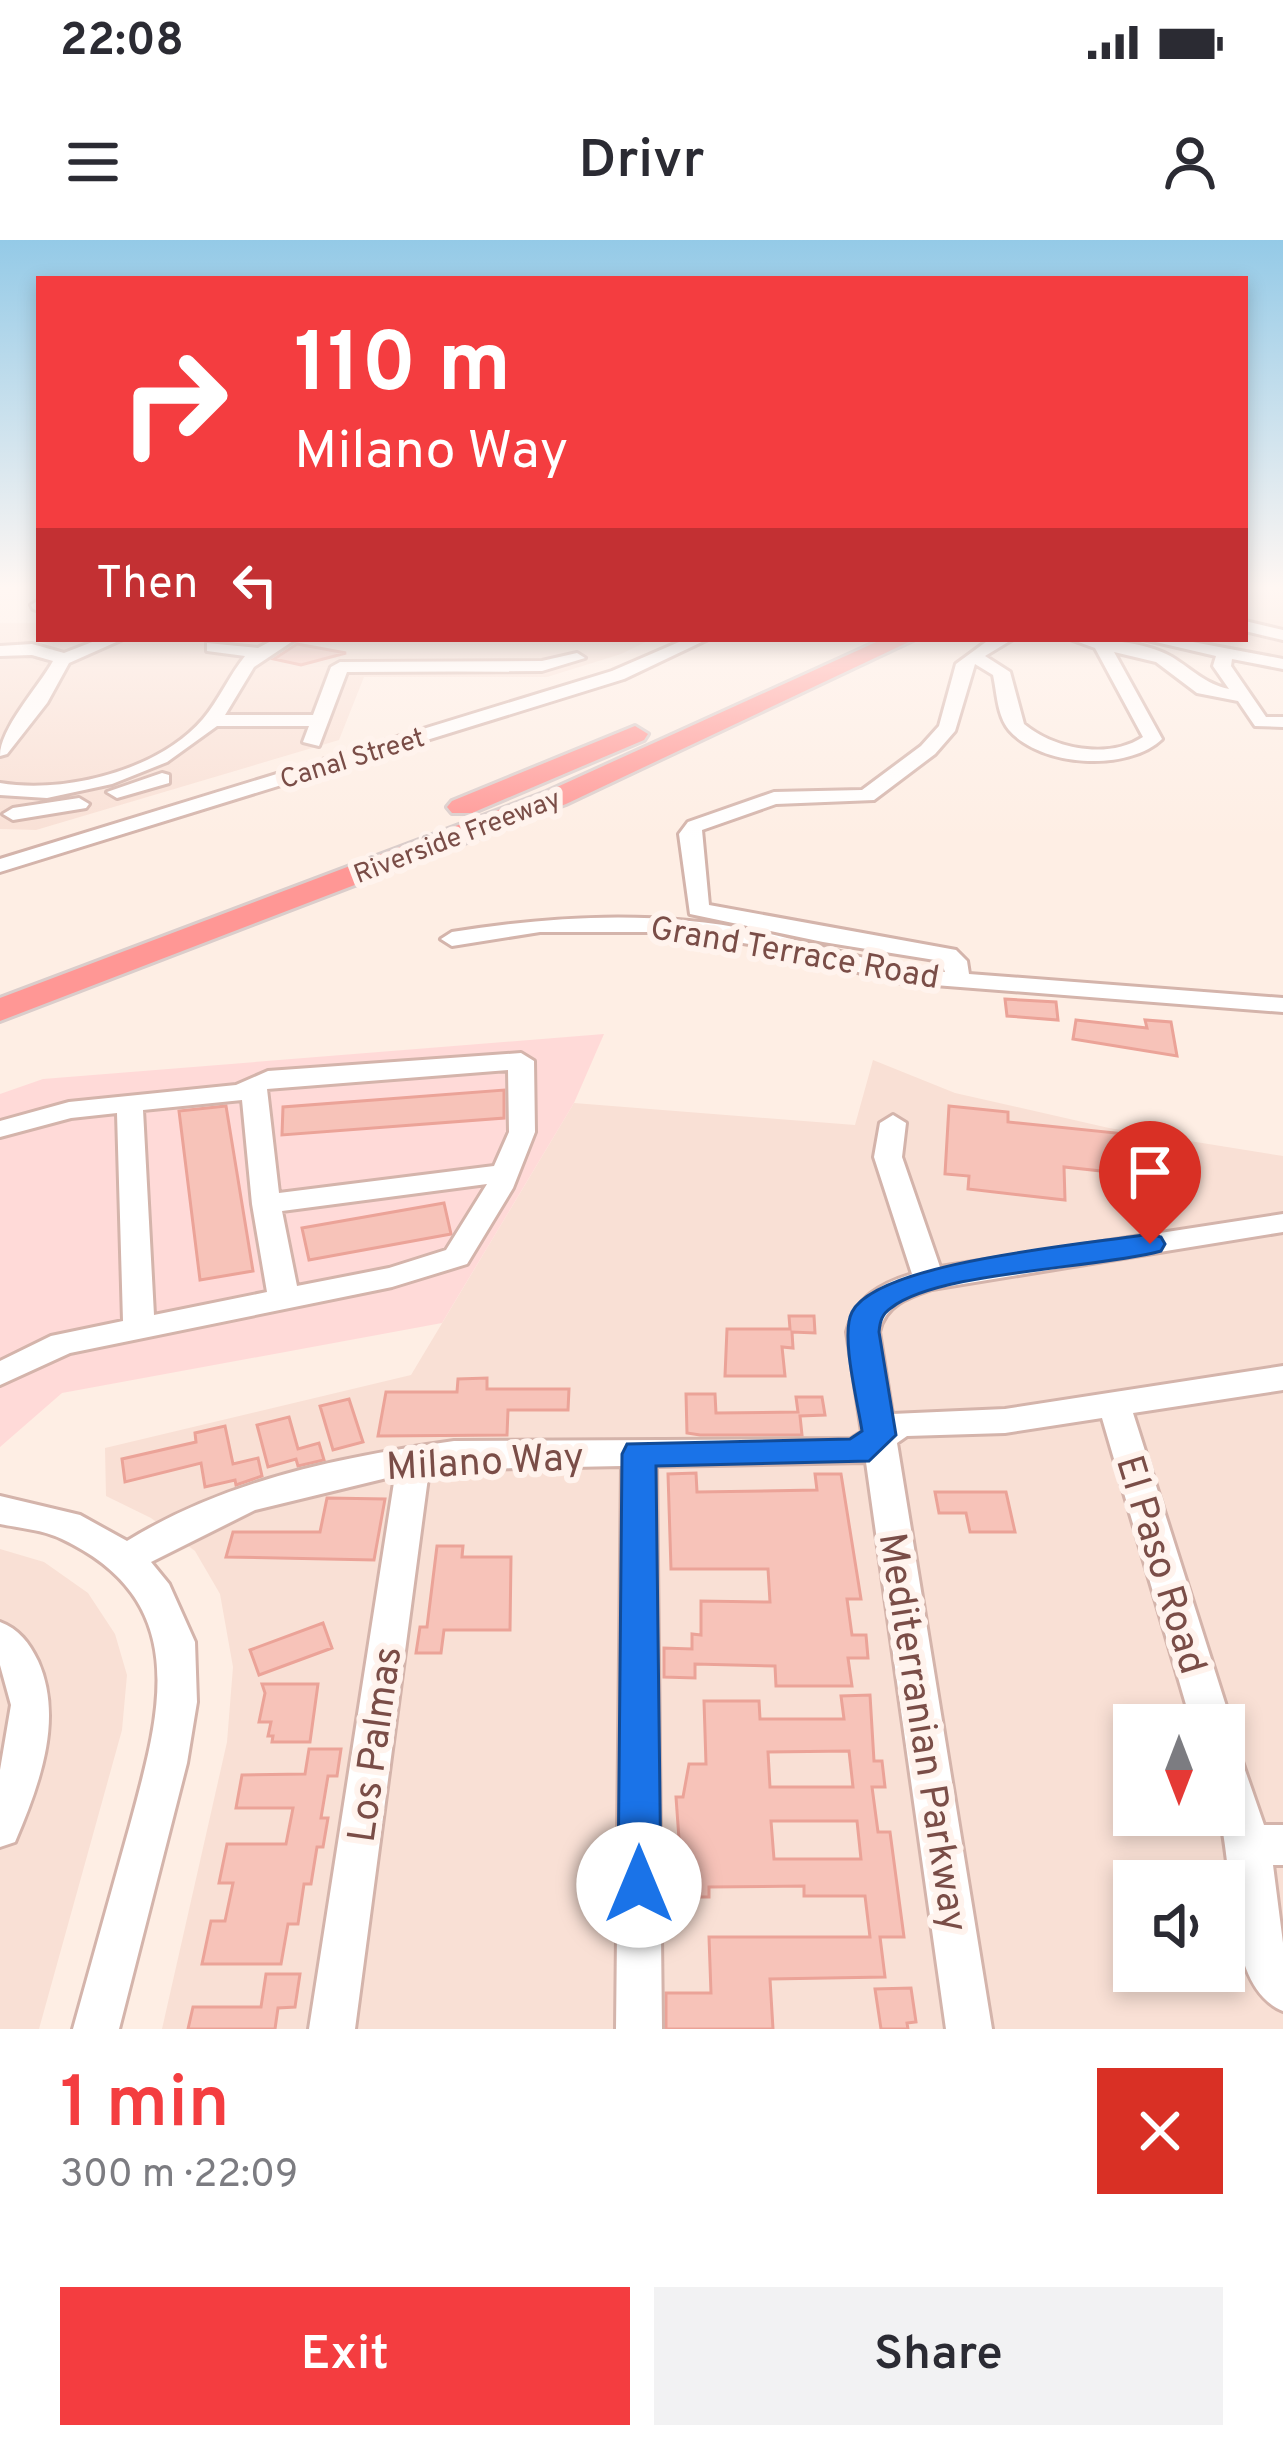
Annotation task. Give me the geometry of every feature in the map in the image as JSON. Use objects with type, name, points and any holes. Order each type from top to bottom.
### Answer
[{"type":"highway","name":"Riverside Freeway","points":[[0,982],[389,838],[776,672]]},
{"type":"highway","name":"Riverside Freeway","points":[[0,1010],[556,798],[830,672]]},
{"type":"street","points":[[0,750],[55,672]]},
{"type":"street","points":[[13,814],[40,813],[197,736],[214,720],[243,672]]},
{"type":"street","points":[[312,742],[338,672]]},
{"type":"street","name":"Canal Street","points":[[0,866],[624,672]]},
{"type":"street","points":[[958,980],[955,961],[948,955],[822,938],[801,928],[698,909],[689,834],[695,826],[754,802],[867,796],[909,766],[948,727],[961,672]]},
{"type":"street","points":[[1000,672],[1013,724],[1036,744],[1078,752],[1141,749],[1153,739],[1117,672]]},
{"type":"street","points":[[1181,672],[1203,689],[1242,697]]},
{"type":"street","points":[[1226,672],[1261,722],[1283,722]]},
{"type":"street","points":[[0,710],[32,710]]},
{"type":"street","points":[[214,720],[320,721]]},
{"type":"street","points":[[0,789],[29,794],[87,792],[162,779]]},
{"type":"street","name":"Grand Terrace Road","points":[[452,939],[540,925],[676,925],[756,938],[896,975],[1283,1005]]},
{"type":"street","points":[[0,1129],[69,1110],[242,1092],[268,1079],[521,1061],[525,1118],[505,1173],[457,1257],[392,1276],[62,1344],[0,1374]]},
{"type":"street","points":[[254,1086],[266,1204],[284,1299]]},
{"type":"street","points":[[130,1106],[139,1328]]},
{"type":"street","points":[[893,1123],[888,1157],[929,1279],[1283,1223]]},
{"type":"street","points":[[266,1204],[505,1173]]},
{"type":"street","name":"Mediterranian Parkway","points":[[929,1279],[882,1298],[866,1315],[863,1332],[969,2029]]},
{"type":"street","name":"Milano Way","points":[[127,1559],[176,1525],[246,1497],[414,1460],[454,1454],[857,1452],[900,1424],[1005,1421],[1283,1378]]},
{"type":"street","name":"El Paso Road","points":[[1114,1403],[1206,1704]]},
{"type":"street","points":[[639,1454],[639,2029]]},
{"type":"street","name":"Los Palmas","points":[[332,2029],[414,1460]]},
{"type":"street","points":[[0,1510],[68,1526],[127,1559],[156,1595],[176,1642],[178,1702],[166,1763],[96,2029]]},
{"type":"street","points":[[0,1638],[26,1668],[34,1703],[0,1828]]},
{"type":"street","points":[[1245,1804],[1266,1845],[1263,1960],[1283,1989]]},
{"type":"shaded area","points":[[0,672],[562,672],[547,677],[364,677],[339,740],[36,830],[0,829]]},
{"type":"shaded area","points":[[604,1034],[574,1103],[442,1323],[62,1393],[0,1447],[0,1094],[43,1079]]},
{"type":"shaded area","points":[[873,1060],[955,1093],[1109,1128],[1283,1156],[1283,2029],[162,2029],[227,1742],[233,1667],[220,1594],[195,1551],[151,1518],[106,1496],[105,1448],[411,1375],[574,1103],[855,1125]]},
{"type":"shaded area","points":[[0,1549],[44,1562],[88,1593],[115,1634],[127,1675],[122,1730],[39,2029],[0,2029]]},
{"type":"building","points":[[1005,999],[1056,1002],[1058,1020],[1007,1016]]},
{"type":"building","points":[[1076,1020],[1147,1028],[1145,1020],[1171,1022],[1177,1056],[1073,1039]]},
{"type":"building","points":[[504,1090],[504,1118],[282,1135],[283,1107]]},
{"type":"building","points":[[226,1106],[253,1271],[200,1280],[179,1111]]},
{"type":"building","points":[[949,1106],[1008,1112],[1008,1122],[1126,1134],[1129,1174],[1064,1167],[1065,1200],[968,1189],[969,1176],[945,1174]]},
{"type":"building","points":[[444,1203],[451,1234],[309,1260],[302,1228]]},
{"type":"building","points":[[789,1316],[814,1316],[815,1333],[792,1332],[793,1348],[782,1347],[785,1376],[725,1376],[727,1329],[790,1329]]},
{"type":"building","points":[[487,1378],[487,1389],[569,1389],[568,1410],[508,1410],[507,1435],[378,1436],[386,1392],[457,1392],[458,1379]]},
{"type":"building","points":[[686,1394],[715,1394],[716,1413],[798,1412],[796,1397],[822,1397],[825,1415],[800,1416],[802,1435],[700,1435],[687,1433]]},
{"type":"building","points":[[349,1399],[363,1442],[333,1450],[320,1406]]},
{"type":"building","points":[[289,1417],[298,1449],[319,1443],[324,1460],[298,1466],[296,1459],[268,1467],[257,1425]]},
{"type":"building","points":[[225,1426],[233,1464],[258,1458],[262,1476],[236,1485],[235,1480],[205,1487],[201,1463],[125,1482],[122,1459],[196,1442],[195,1433]]},
{"type":"building","points":[[696,1473],[697,1492],[817,1490],[815,1474],[841,1474],[861,1599],[847,1599],[852,1635],[866,1635],[868,1658],[848,1658],[852,1686],[776,1686],[775,1666],[695,1664],[695,1678],[664,1677],[664,1648],[692,1649],[692,1634],[701,1635],[701,1601],[770,1602],[768,1569],[671,1569],[668,1474]]},
{"type":"building","points":[[935,1492],[1006,1492],[1015,1532],[970,1532],[966,1513],[939,1513]]},
{"type":"building","points":[[327,1498],[385,1499],[374,1560],[226,1557],[233,1532],[320,1532]]},
{"type":"building","points":[[437,1546],[463,1546],[462,1557],[511,1557],[510,1630],[444,1630],[441,1653],[416,1653],[420,1627],[427,1627]]},
{"type":"building","points":[[323,1623],[332,1648],[259,1675],[250,1650]]},
{"type":"building","points":[[262,1684],[318,1684],[310,1742],[272,1742],[273,1736],[268,1736],[271,1722],[259,1722],[265,1693]]},
{"type":"building","points":[[870,1695],[874,1761],[882,1761],[885,1787],[872,1787],[878,1832],[890,1832],[904,1937],[880,1937],[885,1977],[770,1979],[773,2029],[666,2029],[666,1993],[711,1993],[709,1937],[870,1937],[865,1896],[804,1896],[804,1886],[709,1887],[709,1897],[677,1897],[677,1868],[681,1867],[676,1797],[683,1797],[689,1764],[706,1764],[704,1701],[759,1701],[760,1719],[844,1719],[841,1696]],"holes":[[[849,1751],[853,1787],[770,1787],[768,1752]],[[771,1821],[857,1821],[861,1859],[774,1859]]]},
{"type":"building","points":[[309,1749],[341,1749],[337,1776],[328,1776],[321,1818],[328,1818],[323,1847],[317,1847],[311,1884],[304,1884],[298,1924],[288,1924],[281,1964],[202,1964],[211,1921],[225,1921],[233,1883],[219,1883],[227,1844],[286,1844],[293,1808],[236,1808],[242,1775],[305,1774]]},
{"type":"building","points":[[266,1974],[300,1974],[295,2007],[278,2008],[275,2029],[188,2029],[193,2007],[261,2007]]},
{"type":"building","points":[[911,1988],[916,2022],[907,2023],[908,2029],[881,2029],[875,1989]]},
{"type":"route","points":[[639,1885],[639,1454],[857,1452],[880,1435],[863,1332],[866,1315],[882,1298],[929,1279],[1150,1244]]}]
